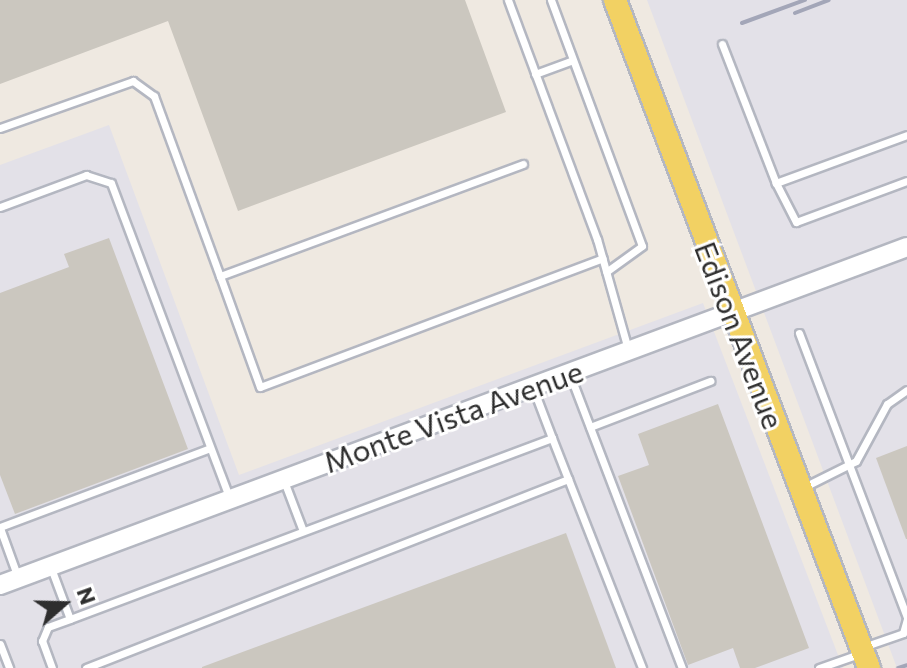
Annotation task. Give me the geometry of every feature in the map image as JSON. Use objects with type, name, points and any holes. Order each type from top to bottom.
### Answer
[{"type":"main road","name":"Edison Avenue","points":[[615,0],[864,656]]},
{"type":"street","name":"Monte Vista Avenue","points":[[0,585],[907,247]]},
{"type":"lane","points":[[508,0],[603,258],[629,351]]},
{"type":"lane","points":[[551,0],[642,246],[606,272]]},
{"type":"lane","points":[[722,44],[776,183],[796,222],[907,181]]},
{"type":"lane","points":[[535,74],[573,60]]},
{"type":"lane","points":[[0,128],[133,81],[154,96],[260,387],[603,258]]},
{"type":"lane","points":[[776,183],[907,135]]},
{"type":"lane","points":[[220,276],[523,164]]},
{"type":"lane","points":[[0,207],[86,175],[111,183],[230,499]]},
{"type":"lane","points":[[799,333],[847,470],[907,618],[905,634],[864,656],[819,668]]},
{"type":"lane","points":[[569,373],[682,668]]},
{"type":"lane","points":[[590,427],[710,381]]},
{"type":"lane","points":[[533,386],[642,668]]},
{"type":"lane","points":[[799,489],[847,470],[887,404],[907,390]]},
{"type":"lane","points":[[52,668],[42,641],[48,627],[552,438]]},
{"type":"lane","points":[[18,578],[0,528],[210,448]]},
{"type":"lane","points":[[283,479],[303,531]]},
{"type":"lane","points":[[86,668],[568,479]]},
{"type":"lane","points":[[50,566],[70,619]]},
{"type":"lane","points":[[0,644],[9,668]]},
{"type":"shaded area","points":[[647,0],[907,0],[907,668],[897,668]]},
{"type":"shaded area","points":[[109,125],[239,475],[703,303],[843,668],[0,668],[0,165]]},
{"type":"building","points":[[0,0],[465,0],[506,112],[238,211],[168,21],[0,84]]},
{"type":"building","points":[[109,238],[188,449],[15,514],[0,475],[0,293],[69,267],[64,254]]},
{"type":"building","points":[[718,404],[809,648],[755,668],[740,668],[733,648],[688,665],[618,476],[649,465],[638,434]]},
{"type":"building","points":[[907,446],[907,539],[906,539],[876,458]]},
{"type":"building","points":[[566,533],[616,668],[202,668],[202,667]]},
{"type":"railway","points":[[742,23],[805,0]]},
{"type":"railway","points":[[795,13],[829,0]]},
{"type":"railway","points":[[898,668],[907,665]]}]
